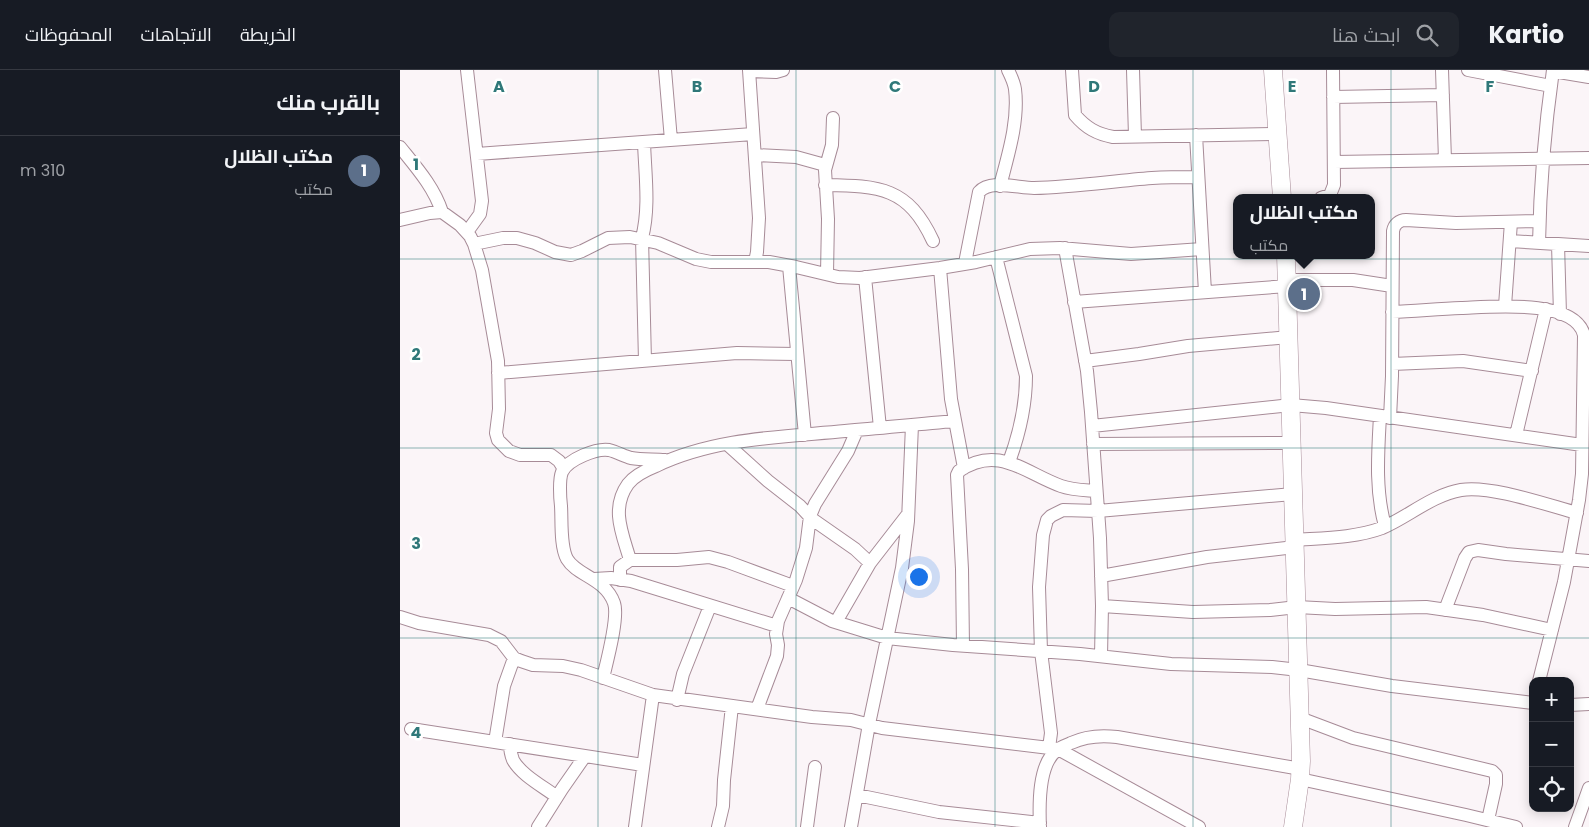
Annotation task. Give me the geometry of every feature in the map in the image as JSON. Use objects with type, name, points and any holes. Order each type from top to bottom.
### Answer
[{"type":"street","points":[[466,232],[480,214],[482,206],[467,70]]},
{"type":"street","points":[[665,70],[671,140]]},
{"type":"street","points":[[754,262],[757,252],[759,218],[749,71],[776,72],[783,70]]},
{"type":"street","points":[[1000,186],[1008,154],[1015,111],[1015,87],[1008,70]]},
{"type":"street","points":[[1072,70],[1076,115],[1091,129],[1103,135],[1113,137],[1278,134]]},
{"type":"street","points":[[1134,70],[1134,136]]},
{"type":"street","points":[[1273,70],[1282,194]]},
{"type":"street","points":[[1330,194],[1333,190],[1334,162],[1332,70]]},
{"type":"street","points":[[1442,70],[1445,160]]},
{"type":"street","points":[[1468,70],[1551,86]]},
{"type":"street","points":[[1539,243],[1543,158],[1553,71],[1589,77]]},
{"type":"street","points":[[1333,97],[1443,95]]},
{"type":"street","points":[[827,274],[828,218],[825,165],[832,145],[833,118]]},
{"type":"street","points":[[477,154],[754,134]]},
{"type":"street","points":[[1196,135],[1205,292]]},
{"type":"street","points":[[644,142],[647,209],[646,224],[642,238],[645,361]]},
{"type":"street","points":[[400,147],[422,174],[442,212]]},
{"type":"street","points":[[755,155],[796,158],[825,165]]},
{"type":"street","points":[[1334,162],[1589,158]]},
{"type":"street","points":[[965,264],[979,192],[988,186],[1046,188],[1152,178],[1198,177]]},
{"type":"street","points":[[825,185],[880,189],[894,195],[915,211],[925,224],[933,241]]},
{"type":"street","points":[[400,220],[442,212],[454,219],[474,244],[482,270],[498,361],[499,409],[496,434],[500,443],[509,451],[520,455],[551,455],[559,461],[564,469]]},
{"type":"street","points":[[1385,526],[1377,462],[1392,364],[1393,231],[1395,225],[1401,221],[1456,223],[1539,221]]},
{"type":"street","points":[[1505,306],[1511,222]]},
{"type":"street","points":[[474,244],[503,238],[516,238],[535,243],[554,252],[571,255],[608,238],[619,236],[642,238],[696,259],[711,262],[769,262],[838,277],[865,278],[965,264],[1030,248],[1064,248],[1132,254],[1202,249]]},
{"type":"street","points":[[1510,242],[1589,246]]},
{"type":"street","points":[[1558,244],[1560,314]]},
{"type":"street","points":[[1064,248],[1085,361],[1092,426],[1101,576],[1101,656]]},
{"type":"street","points":[[996,257],[1026,376],[1018,436],[1009,462]]},
{"type":"street","points":[[1286,259],[1301,774],[1293,827]]},
{"type":"street","points":[[789,266],[805,435]]},
{"type":"street","points":[[940,268],[951,399],[964,468]]},
{"type":"street","points":[[865,278],[880,428]]},
{"type":"street","points":[[1074,302],[1205,292],[1287,283],[1353,280],[1392,286]]},
{"type":"street","points":[[1392,312],[1523,306],[1546,309],[1560,314],[1575,322],[1583,330],[1586,402],[1582,445],[1586,468],[1568,559],[1540,677]]},
{"type":"street","points":[[1516,435],[1546,309]]},
{"type":"street","points":[[1575,322],[1589,319]]},
{"type":"street","points":[[1085,361],[1188,346],[1289,337]]},
{"type":"street","points":[[498,373],[737,353],[796,354]]},
{"type":"street","points":[[1392,364],[1463,361],[1532,371]]},
{"type":"street","points":[[1092,426],[1291,405],[1326,408],[1582,445]]},
{"type":"street","points":[[630,560],[618,515],[620,500],[631,481],[649,469],[668,460],[727,444],[955,421]]},
{"type":"street","points":[[851,827],[869,724],[902,568],[908,514],[912,425]]},
{"type":"street","points":[[757,709],[777,656],[777,626],[806,548],[810,516],[815,504],[848,451],[857,430]]},
{"type":"street","points":[[1093,444],[1292,443]]},
{"type":"street","points":[[727,444],[768,481],[800,506],[820,526],[855,549],[870,563]]},
{"type":"street","points":[[603,678],[615,608],[610,595],[594,579],[575,568],[564,552],[560,500],[561,476],[564,469],[584,455],[604,450],[610,450],[632,458],[668,460]]},
{"type":"street","points":[[963,646],[962,569],[957,475],[959,471],[988,460],[1000,460],[1009,462],[1061,486],[1074,489],[1096,490]]},
{"type":"street","points":[[1101,576],[1207,556],[1371,531],[1385,526],[1439,498],[1462,490],[1486,490],[1504,493],[1577,513]]},
{"type":"street","points":[[857,795],[939,812],[966,821],[1040,825],[1039,809],[1043,778],[1054,749],[1041,651],[1038,587],[1043,535],[1048,520],[1054,513],[1063,510],[1098,511],[1293,494]]},
{"type":"street","points":[[836,622],[870,563],[908,514]]},
{"type":"street","points":[[1445,610],[1468,552],[1478,550],[1589,561]]},
{"type":"street","points":[[620,580],[620,567],[630,560],[676,560],[709,557],[728,562],[790,592],[815,613],[836,622],[887,638],[963,646],[1101,656],[1172,664],[1272,667],[1392,686],[1529,703]]},
{"type":"street","points":[[594,579],[611,578],[636,583],[777,626]]},
{"type":"street","points":[[677,700],[686,666],[710,606]]},
{"type":"street","points":[[1102,606],[1193,612],[1270,610],[1297,607],[1322,609],[1426,607],[1483,614],[1552,630]]},
{"type":"street","points":[[400,616],[418,623],[489,635],[501,641],[514,658],[521,661],[533,665],[563,666],[581,670],[653,696],[812,717],[851,720],[882,728],[1054,749],[1199,827]]},
{"type":"street","points":[[495,742],[504,686],[514,658]]},
{"type":"street","points":[[635,827],[653,696]]},
{"type":"street","points":[[1574,705],[1589,704]]},
{"type":"street","points":[[718,827],[723,806],[732,706]]},
{"type":"street","points":[[1300,718],[1353,738],[1492,771],[1496,775],[1496,784],[1488,820]]},
{"type":"street","points":[[411,729],[643,765]]},
{"type":"street","points":[[1054,749],[1092,736],[1110,736],[1174,746],[1301,774],[1512,826]]},
{"type":"street","points":[[510,744],[514,760],[518,766],[557,797]]},
{"type":"street","points":[[538,827],[585,756]]},
{"type":"street","points":[[807,827],[815,767]]},
{"type":"street","points":[[1575,827],[1589,788]]},
{"type":"place","name":"مكتب الظلال","points":[[1304,294]]}]
